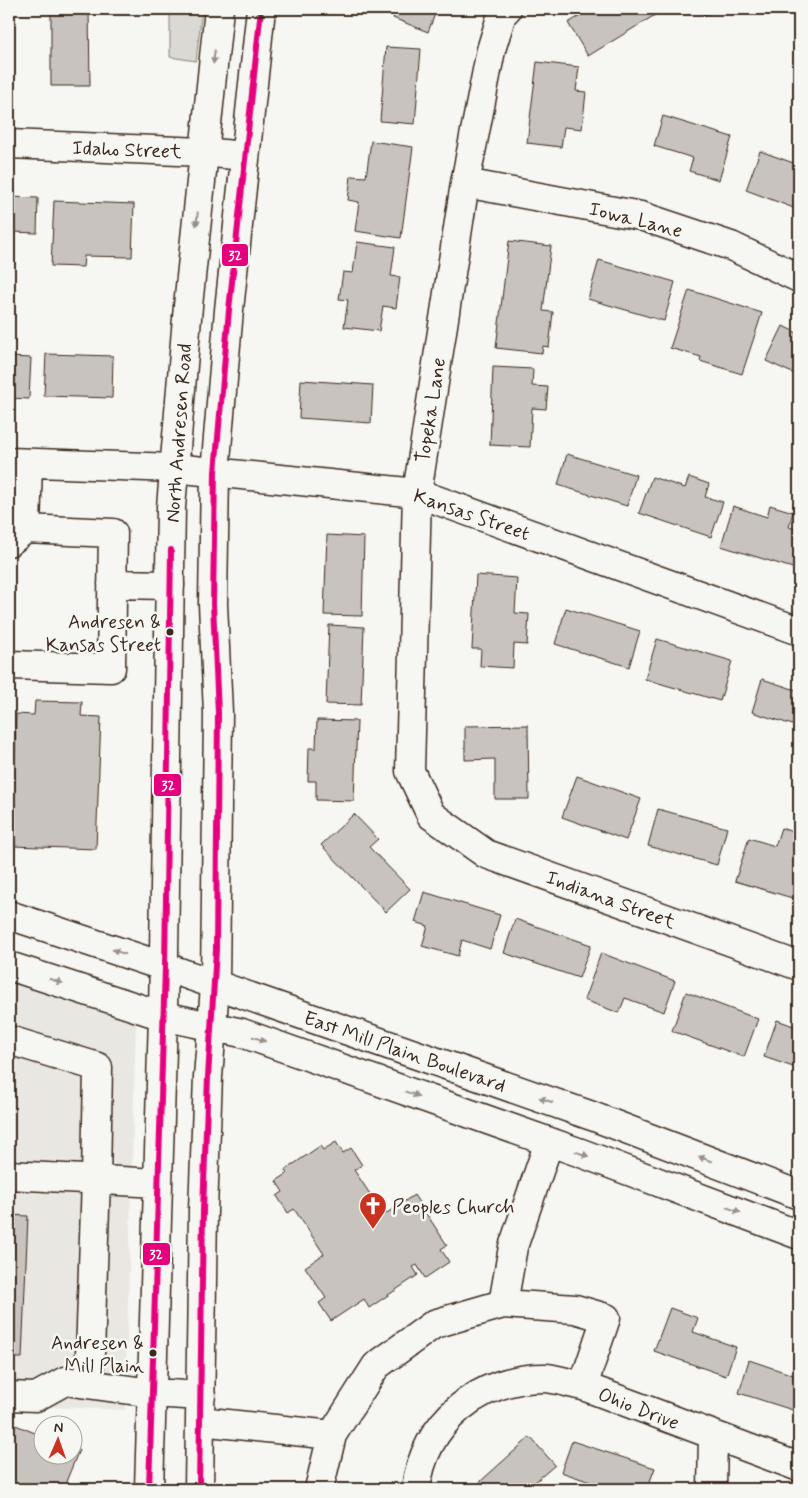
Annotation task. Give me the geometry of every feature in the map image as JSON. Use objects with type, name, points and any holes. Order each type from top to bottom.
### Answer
[{"type":"street","name":"North Andresen Road","points":[[149,1489],[164,1016],[171,507],[203,152],[219,9]]},
{"type":"street","name":"North Andresen Road","points":[[198,1489],[201,1409],[203,1210],[208,1077],[215,984],[218,713],[213,604],[215,472],[244,156],[261,9]]},
{"type":"street","name":"Topeka Lane","points":[[431,815],[410,771],[417,492],[465,183],[491,50],[502,14],[507,9]]},
{"type":"street","name":"Idaho Street","points":[[9,144],[203,152],[244,156]]},
{"type":"street","name":"Iowa Lane","points":[[465,183],[641,216],[731,246],[799,278]]},
{"type":"street","name":"Kansas Street","points":[[18,462],[174,468],[417,492],[799,631]]},
{"type":"street","points":[[9,665],[111,668],[113,533],[17,536],[18,462]]},
{"type":"street","points":[[112,584],[170,584]]},
{"type":"street","name":"Indiana Street","points":[[431,815],[486,854],[799,966]]},
{"type":"street","name":"East Mill Plain Boulevard","points":[[9,915],[215,984],[583,1113],[799,1195]]},
{"type":"street","name":"East Mill Plain Boulevard","points":[[9,968],[164,1016],[242,1033],[549,1142],[799,1235]]},
{"type":"street","points":[[9,1040],[98,1067],[89,1384]]},
{"type":"street","points":[[503,1304],[513,1247],[549,1142]]},
{"type":"street","points":[[9,1175],[158,1182]]},
{"type":"street","points":[[319,1489],[332,1435],[376,1366],[434,1324],[503,1304],[575,1309],[606,1318],[584,1386]]},
{"type":"street","name":"Ohio Drive","points":[[416,1489],[427,1449],[448,1418],[476,1395],[511,1381],[547,1378],[584,1386],[799,1467]]},
{"type":"street","points":[[9,1396],[36,1397],[65,1381],[152,1393],[201,1409],[332,1435]]},
{"type":"street","points":[[712,1489],[714,1436]]},
{"type":"shaded area","points":[[170,9],[202,9],[196,61],[170,57]]},
{"type":"shaded area","points":[[9,981],[136,1020],[125,1410],[9,1405]]},
{"type":"building","points":[[51,9],[89,9],[90,86],[51,86]]},
{"type":"building","points":[[396,9],[437,9],[428,32],[393,18]]},
{"type":"building","points":[[592,9],[658,9],[660,12],[588,56],[568,23]]},
{"type":"building","points":[[702,9],[726,9],[703,15]]},
{"type":"building","points":[[386,47],[421,49],[415,124],[380,121]]},
{"type":"building","points":[[537,62],[579,67],[576,91],[586,92],[582,129],[564,127],[561,147],[527,143]]},
{"type":"building","points":[[663,116],[732,137],[719,180],[689,171],[693,158],[654,146]]},
{"type":"building","points":[[371,141],[413,147],[401,238],[355,231],[359,202],[348,200],[351,176],[366,177]]},
{"type":"building","points":[[760,151],[799,165],[799,210],[746,190]]},
{"type":"building","points":[[9,197],[38,198],[37,233],[13,232],[12,256],[9,256]]},
{"type":"building","points":[[54,201],[134,204],[132,257],[84,256],[83,267],[51,266]]},
{"type":"building","points":[[509,241],[551,246],[543,311],[553,312],[549,347],[543,346],[542,353],[496,348]]},
{"type":"building","points":[[357,242],[395,247],[391,276],[400,277],[396,308],[383,306],[379,331],[344,327],[348,300],[339,299],[343,272],[353,273]]},
{"type":"building","points":[[599,260],[675,282],[664,321],[588,299]]},
{"type":"building","points":[[689,290],[762,313],[742,374],[700,361],[701,357],[670,348]]},
{"type":"building","points":[[783,326],[799,334],[799,376],[766,361]]},
{"type":"building","points":[[46,354],[113,356],[112,398],[44,396]]},
{"type":"building","points":[[9,357],[31,358],[29,399],[9,398]]},
{"type":"building","points":[[493,367],[533,369],[532,386],[548,387],[546,409],[532,408],[530,447],[490,445]]},
{"type":"building","points":[[301,380],[373,385],[371,423],[299,418]]},
{"type":"building","points":[[567,454],[636,475],[627,506],[558,485]]},
{"type":"building","points":[[652,477],[685,488],[689,477],[709,484],[705,497],[723,502],[711,537],[639,513]]},
{"type":"building","points":[[770,505],[793,512],[789,527],[799,530],[799,559],[796,569],[721,546],[733,506],[767,517]]},
{"type":"building","points":[[327,535],[364,537],[362,616],[324,615]]},
{"type":"building","points":[[476,575],[517,578],[515,613],[529,614],[527,645],[514,644],[513,668],[480,666],[481,649],[472,649]]},
{"type":"building","points":[[566,608],[640,631],[629,667],[555,644]]},
{"type":"building","points":[[329,625],[364,627],[361,705],[326,704]]},
{"type":"building","points":[[657,639],[732,661],[720,701],[645,679]]},
{"type":"building","points":[[762,679],[799,691],[799,727],[752,712]]},
{"type":"building","points":[[35,701],[82,702],[81,716],[101,717],[96,849],[12,846],[12,832],[9,832],[9,784],[14,785],[16,714],[34,715]]},
{"type":"building","points":[[317,720],[357,721],[354,801],[316,800],[316,781],[308,781],[309,748],[316,748]]},
{"type":"building","points":[[528,725],[529,799],[495,799],[495,759],[465,760],[465,726]]},
{"type":"building","points":[[577,776],[641,799],[626,840],[562,817]]},
{"type":"building","points":[[658,809],[727,828],[717,865],[648,846]]},
{"type":"building","points":[[354,814],[378,839],[369,847],[410,889],[386,912],[321,845]]},
{"type":"building","points":[[781,828],[799,834],[799,900],[735,881],[749,838],[775,846]]},
{"type":"building","points":[[424,892],[500,915],[490,949],[462,940],[458,956],[422,946],[428,926],[415,922]]},
{"type":"building","points":[[515,919],[591,945],[579,978],[504,953]]},
{"type":"building","points":[[601,953],[675,981],[664,1012],[625,998],[619,1013],[584,1000]]},
{"type":"building","points":[[686,992],[758,1019],[744,1057],[672,1031]]},
{"type":"building","points":[[777,1020],[799,1028],[799,1069],[764,1057]]},
{"type":"building","name":"Peoples Church","points":[[336,1142],[343,1153],[351,1148],[362,1165],[354,1170],[384,1215],[414,1195],[447,1245],[441,1249],[449,1262],[425,1278],[417,1265],[413,1267],[418,1275],[369,1308],[364,1299],[331,1321],[319,1303],[326,1298],[305,1267],[324,1254],[294,1209],[288,1213],[277,1196],[283,1192],[276,1181],[287,1174],[285,1170],[320,1146],[323,1150]]},
{"type":"building","points":[[9,1215],[28,1216],[22,1358],[9,1358]]},
{"type":"building","points":[[670,1308],[698,1318],[693,1332],[736,1347],[726,1376],[654,1351]]},
{"type":"building","points":[[749,1360],[799,1377],[799,1412],[739,1393]]},
{"type":"building","points":[[11,1423],[32,1432],[32,1466],[72,1466],[63,1489],[9,1489],[9,1429]]},
{"type":"building","points":[[530,1437],[555,1465],[527,1489],[472,1489]]},
{"type":"building","points":[[572,1441],[655,1468],[647,1489],[595,1489],[596,1484],[561,1472]]},
{"type":"transit line","name":"32","points":[[199,1489],[203,1210],[208,1077],[216,950],[218,713],[213,604],[215,472],[229,310],[261,9]]},
{"type":"transit line","name":"32","points":[[149,1489],[165,967],[171,550]]},
{"type":"place","name":"Andresen & Kansas Street","points":[[170,632]]},
{"type":"place","name":"Peoples Church","points":[[373,1230]]},
{"type":"place","name":"Andresen & Mill Plain","points":[[153,1353]]}]
